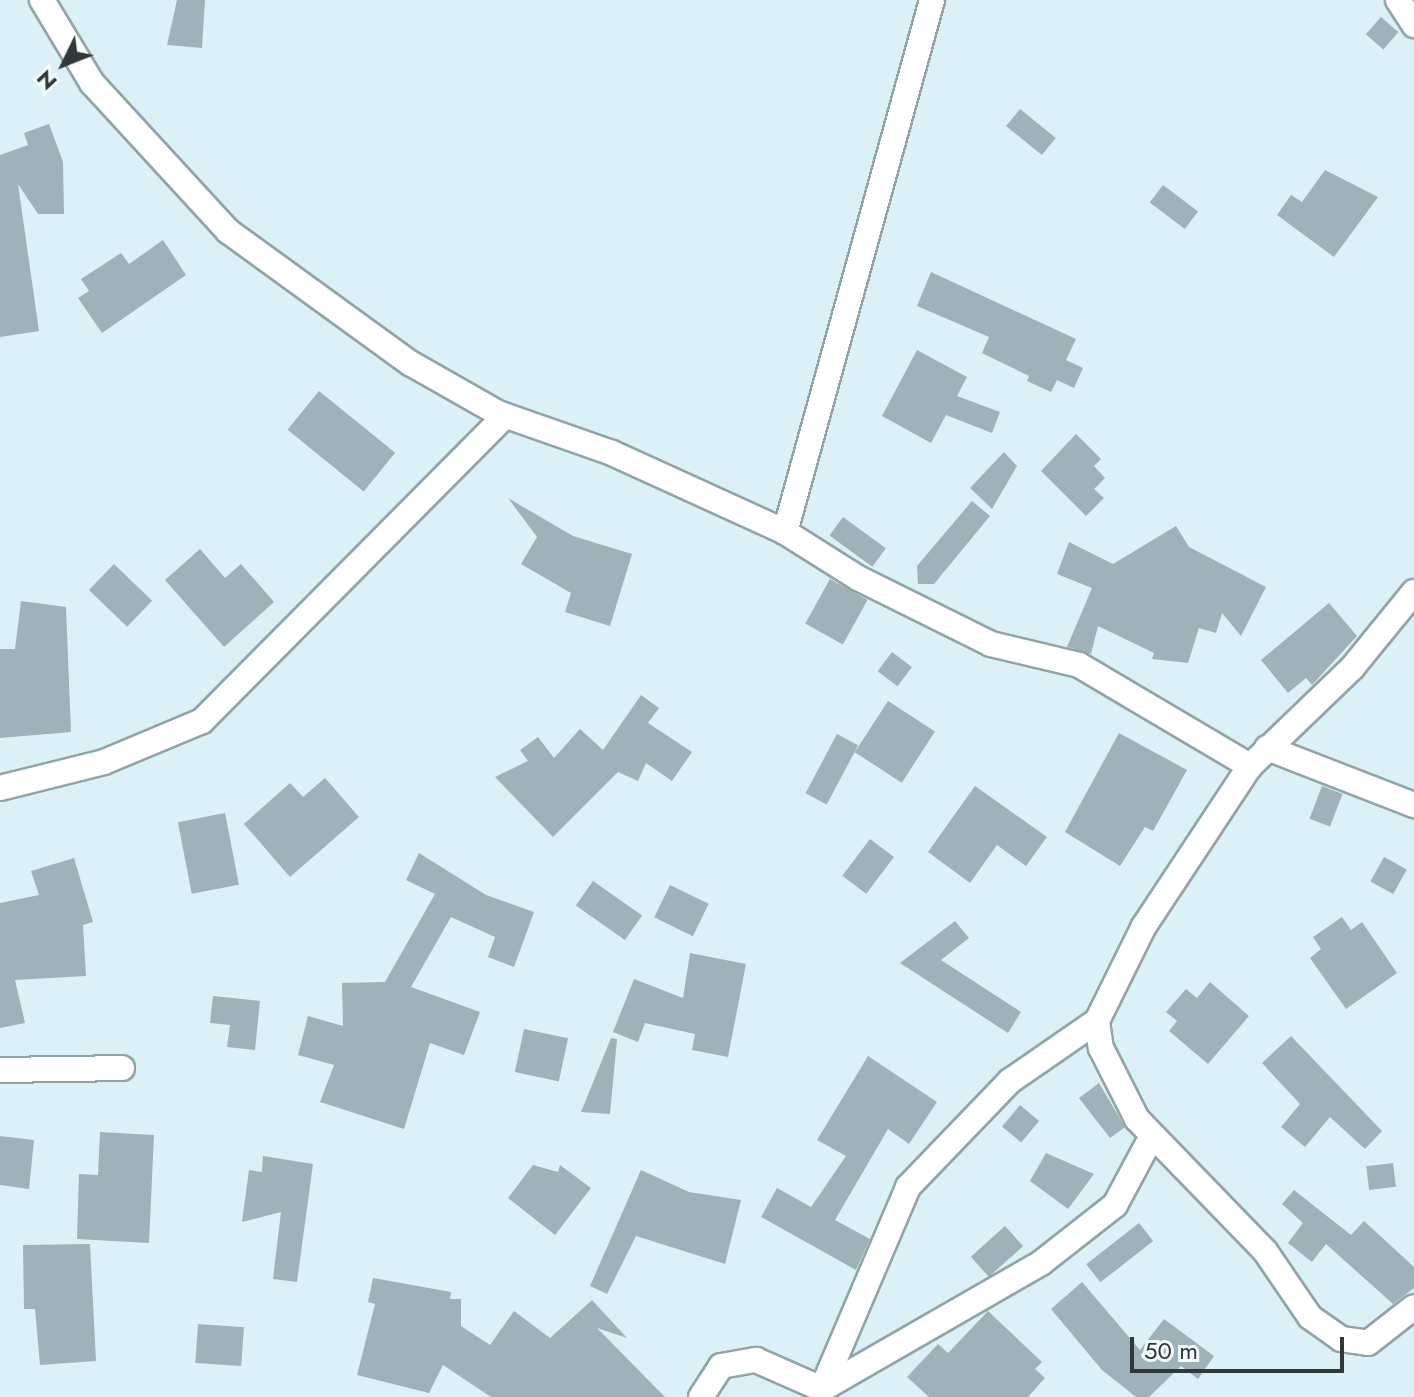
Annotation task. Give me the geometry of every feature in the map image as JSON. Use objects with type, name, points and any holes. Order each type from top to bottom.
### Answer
[{"type":"street","points":[[42,0],[102,95],[228,231],[410,363],[505,416],[612,453],[785,532],[858,578],[991,644],[1079,665],[1250,766]]},
{"type":"street","points":[[785,532],[932,0]]},
{"type":"street","points":[[1398,0],[1414,25]]},
{"type":"street","points":[[0,788],[104,762],[202,721],[505,416]]},
{"type":"street","points":[[822,1389],[908,1187],[1010,1081],[1097,1021],[1144,926],[1250,766],[1352,668],[1414,592]]},
{"type":"street","points":[[1267,748],[1414,805]]},
{"type":"street","points":[[1097,1021],[1120,1090],[1152,1136],[1265,1251],[1325,1329],[1368,1343],[1414,1307]]},
{"type":"street","points":[[0,1070],[122,1068]]},
{"type":"street","points":[[822,1389],[1041,1263],[1115,1205],[1152,1136]]},
{"type":"street","points":[[701,1397],[721,1366],[756,1360],[822,1389]]},
{"type":"building","points":[[177,0],[205,0],[202,48],[167,45]]},
{"type":"building","points":[[1381,17],[1398,32],[1383,49],[1366,34]]},
{"type":"building","points":[[1020,109],[1056,138],[1042,155],[1006,126]]},
{"type":"building","points":[[49,124],[63,162],[64,214],[38,214],[18,184],[39,331],[0,337],[0,155],[28,145],[24,133]]},
{"type":"building","points":[[1325,170],[1378,197],[1334,257],[1277,215],[1291,195],[1302,202]]},
{"type":"building","points":[[1163,185],[1198,211],[1185,229],[1150,203]]},
{"type":"building","points":[[163,240],[186,275],[102,333],[78,298],[89,291],[81,279],[121,253],[129,264]]},
{"type":"building","points":[[931,272],[1076,339],[1066,360],[1083,368],[1074,388],[1057,380],[1051,392],[1027,381],[1029,376],[982,353],[989,337],[917,306]]},
{"type":"building","points":[[917,350],[967,377],[957,396],[1000,412],[992,433],[946,415],[931,443],[882,416]]},
{"type":"building","points":[[319,391],[395,453],[364,492],[288,430]]},
{"type":"building","points":[[1076,434],[1101,459],[1094,466],[1105,478],[1094,489],[1104,498],[1086,516],[1041,471]]},
{"type":"building","points":[[1004,452],[1017,466],[992,509],[970,488]]},
{"type":"building","points":[[508,498],[573,536],[632,554],[610,626],[565,612],[571,593],[521,564],[537,537]]},
{"type":"building","points":[[972,501],[990,516],[934,584],[918,584],[917,566]]},
{"type":"building","points":[[843,517],[886,548],[872,567],[829,536]]},
{"type":"building","points":[[1176,526],[1189,547],[1266,587],[1241,636],[1222,613],[1216,633],[1199,628],[1188,663],[1152,659],[1154,653],[1098,626],[1091,654],[1067,647],[1092,588],[1057,574],[1069,542],[1113,564]]},
{"type":"building","points":[[200,549],[225,578],[241,564],[274,602],[224,647],[165,580]]},
{"type":"building","points":[[114,564],[152,601],[127,627],[89,590]]},
{"type":"building","points":[[830,579],[868,600],[843,644],[805,624]]},
{"type":"building","points":[[21,601],[66,607],[71,732],[0,738],[0,649],[15,649]]},
{"type":"building","points":[[1329,603],[1357,636],[1312,685],[1306,678],[1288,693],[1261,660]]},
{"type":"building","points":[[892,652],[912,667],[898,686],[878,671]]},
{"type":"building","points":[[641,695],[659,708],[648,723],[692,752],[672,781],[646,763],[638,781],[618,772],[553,837],[495,777],[528,761],[520,750],[538,737],[554,758],[580,729],[603,750]]},
{"type":"building","points":[[888,701],[935,731],[902,783],[855,752]]},
{"type":"building","points":[[1119,733],[1187,770],[1153,831],[1145,827],[1120,866],[1065,832]]},
{"type":"building","points":[[837,734],[858,745],[827,804],[806,793]]},
{"type":"building","points":[[325,778],[359,817],[290,877],[244,824],[290,783],[303,797]]},
{"type":"building","points":[[975,786],[1047,837],[1026,866],[997,845],[970,883],[928,852]]},
{"type":"building","points":[[1322,786],[1343,794],[1330,827],[1309,819]]},
{"type":"building","points":[[225,813],[239,885],[192,894],[178,822]]},
{"type":"building","points":[[870,839],[894,857],[866,894],[842,876]]},
{"type":"building","points":[[419,853],[486,895],[534,912],[514,967],[488,957],[495,937],[451,917],[411,987],[480,1012],[464,1055],[430,1043],[404,1129],[320,1102],[334,1065],[298,1055],[308,1016],[343,1026],[342,983],[385,982],[435,894],[406,880]]},
{"type":"building","points":[[1384,857],[1407,870],[1393,894],[1370,881]]},
{"type":"building","points":[[74,858],[93,922],[83,925],[86,976],[15,980],[25,1023],[0,1028],[0,903],[39,895],[31,871]]},
{"type":"building","points":[[593,881],[642,915],[625,940],[576,906]]},
{"type":"building","points":[[670,885],[709,904],[693,936],[654,917]]},
{"type":"building","points":[[1342,917],[1351,930],[1362,922],[1397,973],[1346,1009],[1310,958],[1321,949],[1313,937]]},
{"type":"building","points":[[955,921],[969,938],[941,960],[1021,1012],[1008,1033],[900,963]]},
{"type":"building","points":[[690,953],[746,964],[728,1057],[692,1050],[695,1034],[645,1023],[638,1042],[613,1032],[634,979],[683,998]]},
{"type":"building","points":[[1210,982],[1249,1016],[1208,1064],[1169,1031],[1177,1021],[1166,1012],[1186,989],[1197,998]]},
{"type":"building","points":[[213,996],[260,1001],[255,1050],[227,1047],[230,1025],[210,1023]]},
{"type":"building","points":[[524,1029],[568,1038],[559,1081],[515,1072]]},
{"type":"building","points":[[1291,1036],[1382,1131],[1365,1149],[1330,1117],[1305,1147],[1281,1127],[1300,1104],[1262,1063]]},
{"type":"building","points":[[611,1038],[617,1039],[610,1114],[581,1112]]},
{"type":"building","points":[[868,1056],[937,1102],[909,1144],[888,1129],[835,1220],[870,1239],[856,1270],[761,1217],[777,1188],[811,1207],[846,1156],[817,1140]]},
{"type":"building","points":[[1099,1083],[1125,1127],[1110,1138],[1079,1098]]},
{"type":"building","points":[[1020,1105],[1039,1121],[1021,1143],[1002,1126]]},
{"type":"building","points":[[100,1132],[154,1135],[149,1243],[77,1239],[79,1174],[98,1175]]},
{"type":"building","points":[[0,1136],[34,1140],[29,1189],[0,1185]]},
{"type":"building","points":[[1046,1153],[1094,1174],[1068,1209],[1030,1181]]},
{"type":"building","points":[[263,1156],[313,1164],[297,1282],[273,1279],[281,1212],[242,1222],[249,1170],[262,1172]]},
{"type":"building","points":[[1393,1163],[1396,1187],[1369,1190],[1366,1166]]},
{"type":"building","points":[[533,1165],[558,1172],[560,1165],[591,1188],[555,1235],[508,1198]]},
{"type":"building","points":[[641,1170],[689,1192],[741,1200],[725,1264],[636,1236],[607,1294],[590,1286]]},
{"type":"building","points":[[1294,1190],[1351,1235],[1364,1221],[1414,1267],[1414,1288],[1393,1304],[1326,1244],[1312,1262],[1288,1243],[1303,1223],[1282,1204]]},
{"type":"building","points":[[1139,1223],[1153,1241],[1100,1282],[1086,1264]]},
{"type":"building","points":[[1005,1226],[1023,1246],[989,1277],[971,1257]]},
{"type":"building","points":[[90,1244],[96,1361],[40,1365],[35,1309],[24,1309],[23,1245]]},
{"type":"building","points":[[373,1278],[451,1292],[450,1299],[461,1299],[461,1326],[490,1345],[514,1311],[550,1338],[592,1300],[627,1338],[597,1328],[665,1397],[491,1397],[443,1365],[429,1393],[357,1375],[375,1304],[368,1302]]},
{"type":"building","points":[[1082,1282],[1140,1350],[1164,1319],[1214,1356],[1198,1379],[1181,1366],[1149,1397],[1136,1397],[1102,1370],[1051,1309]]},
{"type":"building","points":[[988,1311],[1042,1362],[1035,1369],[1045,1378],[1028,1397],[929,1397],[907,1377],[938,1344],[948,1353]]},
{"type":"building","points":[[198,1324],[244,1327],[241,1366],[195,1363]]}]
